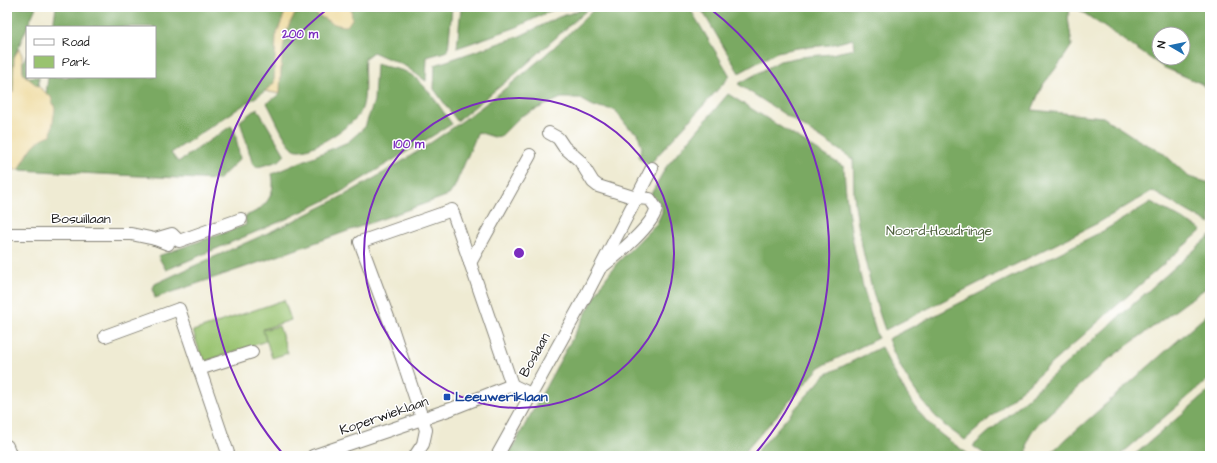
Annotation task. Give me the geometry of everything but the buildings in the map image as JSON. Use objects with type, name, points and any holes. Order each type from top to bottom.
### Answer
[{"type":"street","name":"Boslaan","points":[[550,134],[558,138],[564,147],[580,161],[593,182],[606,189],[636,198],[650,200],[654,203],[656,208],[654,218],[616,256],[600,268]]},
{"type":"street","points":[[470,263],[530,155]]},
{"type":"street","name":"Boslaan","points":[[497,456],[600,268],[652,168]]},
{"type":"street","points":[[415,456],[422,444],[426,430],[392,328],[360,242],[452,210],[512,385],[531,394]]},
{"type":"street","name":"Bosuillaan","points":[[155,239],[172,234],[179,241],[241,219]]},
{"type":"street","name":"Bosuillaan","points":[[7,234],[131,234],[155,239],[168,244]]},
{"type":"street","points":[[104,336],[179,309],[229,456]]},
{"type":"street","points":[[199,369],[252,352]]},
{"type":"street","name":"Koperwieklaan","points":[[314,456],[422,419],[512,385]]},
{"type":"street","points":[[7,446],[11,456]]},
{"type":"green space","points":[[7,7],[36,7],[28,26],[26,26],[26,30],[14,57],[13,92],[7,94]]},
{"type":"green space","points":[[56,7],[287,7],[276,36],[274,83],[265,91],[171,153],[178,162],[231,126],[235,132],[240,159],[218,180],[19,170],[33,145],[40,139],[51,97],[46,95],[48,78],[156,78],[156,26],[53,26]]},
{"type":"green space","points":[[351,7],[452,7],[448,51],[427,57],[426,81],[405,66],[373,52],[365,58],[364,101],[360,113],[356,118],[339,132],[317,145],[299,150],[293,148],[282,133],[267,103],[280,94],[284,42],[290,22],[295,14],[304,13],[316,14],[328,21],[352,10]]},
{"type":"green space","points":[[461,7],[559,7],[517,27],[457,48]]},
{"type":"green space","points":[[590,7],[513,76],[457,121],[434,89],[435,65],[520,36],[559,17]]},
{"type":"green space","points":[[596,7],[689,7],[730,76],[649,165],[638,156],[642,148],[638,134],[627,126],[615,110],[593,106],[579,98],[561,98],[521,116],[501,136],[494,137],[478,132],[454,188],[449,195],[155,298],[153,288],[155,284],[326,205],[383,173],[448,131],[480,108],[540,60]]},
{"type":"green space","name":"Noord-Houdringe","points":[[700,7],[1071,7],[1068,18],[1072,45],[1042,86],[1032,110],[1103,117],[1140,141],[1162,152],[1189,177],[1210,183],[1210,224],[1152,191],[1098,223],[885,330],[867,269],[857,221],[854,199],[853,159],[738,84],[780,61],[800,57],[831,54],[854,49],[853,39],[830,45],[798,48],[777,52],[739,73]]},
{"type":"green space","points":[[1075,7],[1210,7],[1210,91],[1200,83],[1162,66],[1191,66],[1191,26],[1151,26],[1151,59]]},
{"type":"green space","points":[[26,56],[26,77],[23,74],[23,63]]},
{"type":"green space","points":[[376,64],[404,71],[418,80],[431,94],[452,124],[331,198],[284,220],[166,270],[158,256],[246,225],[245,216],[258,210],[268,201],[273,189],[272,174],[348,142],[365,127],[374,101]]},
{"type":"green space","points":[[27,78],[39,78],[38,88]]},
{"type":"green space","points":[[728,94],[844,167],[848,210],[855,253],[878,338],[820,367],[741,456],[508,456],[603,282],[617,263],[657,223],[662,212],[662,206],[651,194],[666,167]]},
{"type":"green space","points":[[257,108],[285,155],[279,161],[258,167],[253,165],[240,121]]},
{"type":"green space","points":[[1151,202],[1202,230],[965,440],[943,424],[918,395],[898,362],[888,339],[1103,231]]},
{"type":"green space","points":[[1210,236],[1210,285],[1109,359],[1040,422],[1029,437],[1027,456],[987,456],[973,446]]},
{"type":"green space","points":[[284,300],[291,320],[263,329],[266,341],[203,362],[193,331]]},
{"type":"green space","points":[[1210,312],[1210,378],[1119,456],[1047,456]]},
{"type":"green space","points":[[279,326],[288,353],[272,358],[263,330]]},
{"type":"green space","points":[[881,347],[899,381],[920,414],[938,432],[971,456],[753,456],[825,375]]},
{"type":"green space","points":[[1210,390],[1210,456],[1133,456]]},
{"type":"sand","points":[[287,7],[351,7],[352,19],[347,26],[333,23],[311,13],[295,14],[290,22],[284,42],[281,63],[280,94],[265,91],[274,83],[276,36]]},
{"type":"sand","points":[[19,49],[22,55],[23,74],[51,97],[55,109],[51,135],[35,144],[28,153],[19,170],[7,169],[7,94],[13,92],[14,57]]},
{"type":"place","name":"Leeuweriklaan","points":[[447,397]]}]
